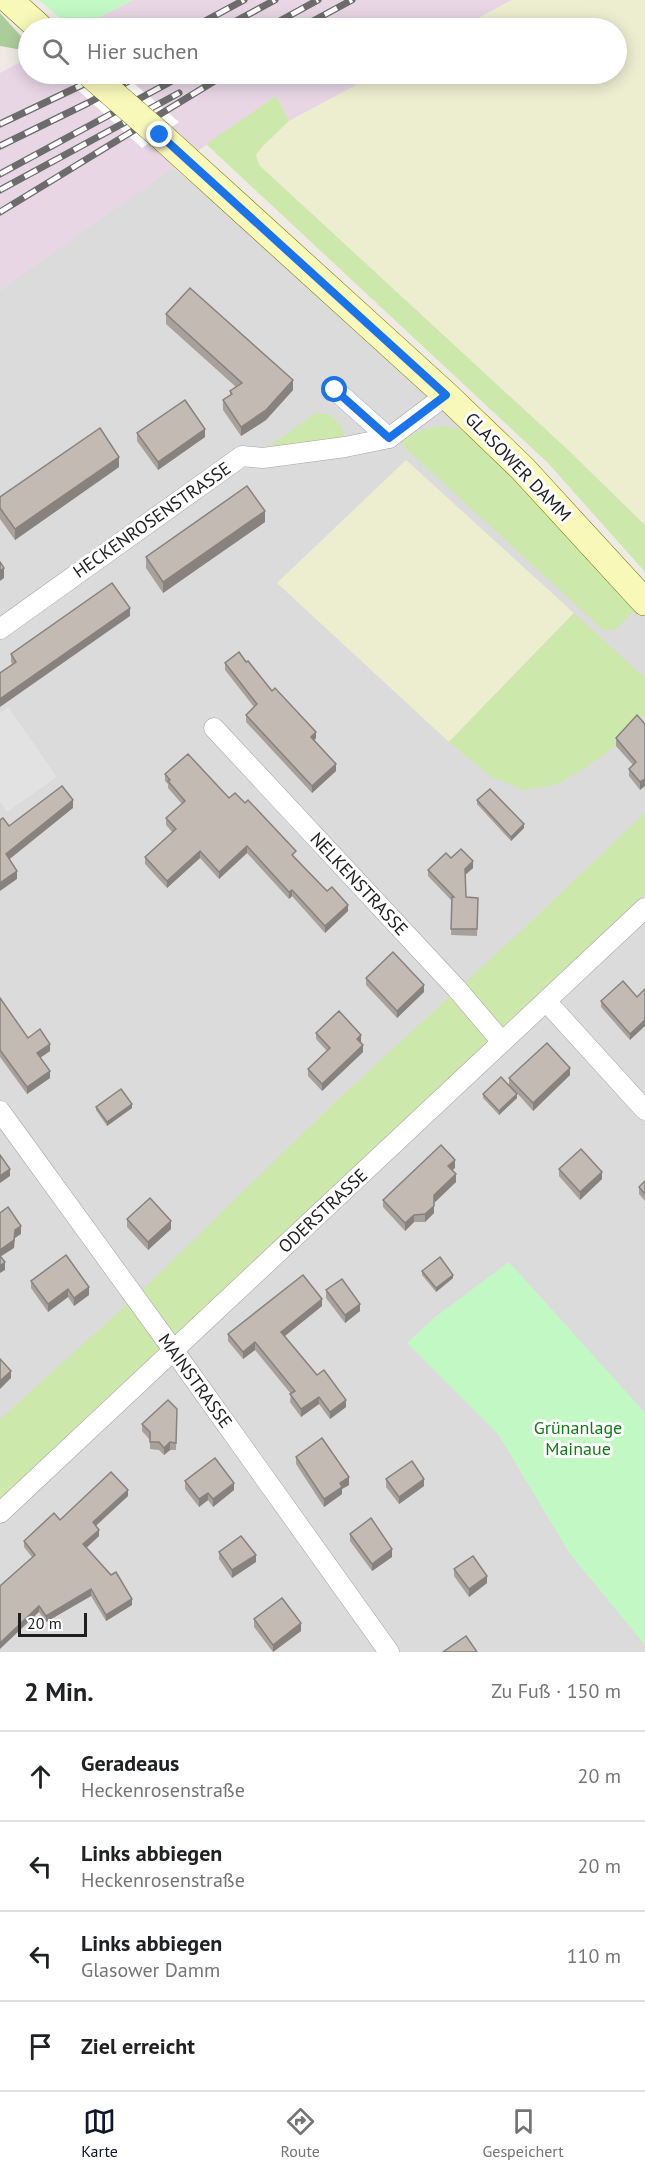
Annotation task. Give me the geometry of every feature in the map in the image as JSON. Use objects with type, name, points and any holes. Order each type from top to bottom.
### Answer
[{"type":"street","points":[[9,0],[29,18]]},
{"type":"street","name":"GLASOWER DAMM","points":[[101,84],[446,395],[522,468],[645,602]]},
{"type":"street","points":[[335,390],[389,438]]},
{"type":"street","name":"HECKENROSENSTRASSE","points":[[0,629],[242,456],[263,458],[345,447],[389,438],[446,395]]},
{"type":"street","name":"NELKENSTRASSE","points":[[214,728],[457,989],[502,1042]]},
{"type":"street","name":"ODERSTRASSE","points":[[0,1513],[645,908]]},
{"type":"street","points":[[546,1001],[645,1110]]},
{"type":"street","name":"MAINSTRASSE","points":[[0,1111],[388,1652]]},
{"type":"shaded area","points":[[133,0],[512,0],[479,18],[98,18]]},
{"type":"shaded area","points":[[18,63],[18,84],[358,84],[289,121],[276,96],[0,290],[0,73]]},
{"type":"shaded area","points":[[173,167],[390,354],[549,511],[645,617],[645,1652],[0,1652],[0,290]]},
{"type":"shaded area","points":[[8,707],[57,777],[7,812],[0,802],[0,713]]},
{"type":"green space","points":[[39,0],[133,0],[98,18],[60,18]]},
{"type":"green space","points":[[512,0],[645,0],[645,525],[566,448],[259,165],[256,156],[289,121],[358,84],[627,84],[627,18],[479,18]]},
{"type":"green space","points":[[0,13],[18,33],[18,49],[0,46]]},
{"type":"green space","points":[[276,96],[289,121],[256,155],[259,165],[566,448],[645,525],[645,572],[548,463],[206,144]]},
{"type":"green space","points":[[316,413],[322,413],[336,420],[345,440],[265,449]]},
{"type":"green space","points":[[440,426],[468,430],[634,605],[634,611],[616,629],[604,631],[399,442],[419,431]]},
{"type":"green space","points":[[406,460],[574,613],[449,742],[277,583]]},
{"type":"green space","points":[[574,613],[645,678],[645,714],[616,746],[588,766],[556,785],[523,790],[490,776],[449,742]]},
{"type":"green space","points":[[645,813],[645,894],[0,1499],[0,1419],[135,1297],[332,1105]]},
{"type":"green space","name":"Grünanlage Mainaue","points":[[509,1262],[645,1413],[645,1645],[570,1554],[498,1434],[407,1343],[434,1318]]},
{"type":"pier","points":[[71,84],[135,84],[179,122],[142,148]]},
{"type":"building","points":[[190,288],[293,380],[266,410],[241,427],[223,400],[232,394],[230,391],[242,383],[166,314]]},
{"type":"building","points":[[185,400],[205,429],[158,462],[137,433]]},
{"type":"building","points":[[100,428],[119,457],[15,529],[0,508],[0,497]]},
{"type":"building","points":[[247,486],[265,511],[163,582],[146,557]]},
{"type":"building","points":[[112,583],[130,608],[0,699],[0,673],[16,662],[11,654]]},
{"type":"building","points":[[239,652],[272,691],[275,688],[316,732],[311,737],[336,764],[312,786],[246,715],[257,704],[225,663]]},
{"type":"building","points":[[637,715],[645,724],[645,779],[640,782],[629,769],[636,762],[616,738]]},
{"type":"building","points":[[188,754],[229,798],[235,793],[245,803],[248,800],[296,851],[292,855],[327,891],[332,887],[348,905],[325,926],[292,890],[289,892],[247,846],[219,872],[200,851],[167,881],[145,857],[176,829],[166,818],[185,801],[165,774]]},
{"type":"building","points":[[62,786],[73,800],[6,854],[17,871],[0,883],[0,820],[3,818],[9,826]]},
{"type":"building","points":[[490,789],[524,824],[511,837],[477,800]]},
{"type":"building","points":[[461,849],[473,861],[465,869],[466,897],[478,898],[477,929],[451,929],[452,897],[454,897],[428,870],[446,853],[451,858]]},
{"type":"building","points":[[393,952],[424,985],[397,1011],[366,978]]},
{"type":"building","points":[[623,981],[637,997],[645,989],[645,1020],[630,1034],[601,1001]]},
{"type":"building","points":[[0,998],[28,1038],[40,1029],[50,1044],[37,1053],[50,1071],[27,1087],[0,1050]]},
{"type":"building","points":[[339,1011],[361,1035],[357,1039],[363,1045],[322,1084],[308,1069],[330,1048],[316,1033]]},
{"type":"building","points":[[547,1043],[570,1068],[533,1103],[509,1078]]},
{"type":"building","points":[[501,1077],[517,1094],[499,1111],[483,1094]]},
{"type":"building","points":[[121,1089],[132,1104],[107,1122],[96,1107]]},
{"type":"building","points":[[441,1145],[455,1160],[448,1166],[456,1174],[434,1195],[434,1206],[425,1214],[414,1215],[405,1223],[383,1200]]},
{"type":"building","points":[[581,1149],[602,1172],[580,1192],[559,1169]]},
{"type":"building","points":[[0,1155],[10,1169],[0,1176]]},
{"type":"building","points":[[645,1181],[645,1194],[639,1187]]},
{"type":"building","points":[[150,1198],[171,1221],[148,1242],[127,1219]]},
{"type":"building","points":[[8,1207],[21,1226],[15,1230],[14,1240],[0,1250],[0,1213]]},
{"type":"building","points":[[66,1255],[89,1287],[74,1298],[68,1289],[48,1304],[31,1281]]},
{"type":"building","points":[[0,1256],[5,1262],[0,1266]]},
{"type":"building","points":[[440,1257],[453,1275],[436,1288],[422,1271]]},
{"type":"building","points":[[303,1275],[322,1299],[281,1332],[317,1375],[324,1370],[346,1400],[330,1412],[319,1397],[301,1409],[290,1394],[295,1391],[255,1342],[243,1352],[228,1334]]},
{"type":"building","points":[[342,1279],[360,1304],[345,1315],[326,1290]]},
{"type":"building","points":[[0,1359],[11,1371],[0,1381]]},
{"type":"building","points":[[168,1400],[177,1409],[176,1443],[170,1442],[164,1448],[159,1442],[150,1442],[150,1432],[142,1424]]},
{"type":"building","points":[[322,1438],[349,1477],[340,1483],[342,1487],[324,1499],[296,1457]]},
{"type":"building","points":[[215,1458],[234,1483],[213,1499],[208,1493],[199,1499],[185,1481]]},
{"type":"building","points":[[412,1461],[424,1479],[399,1497],[386,1479]]},
{"type":"building","points":[[111,1472],[128,1490],[93,1522],[99,1530],[83,1544],[111,1575],[116,1572],[132,1599],[106,1615],[91,1589],[46,1616],[39,1606],[0,1643],[0,1586],[35,1555],[24,1541],[54,1513],[60,1520]]},
{"type":"building","points":[[371,1518],[392,1549],[372,1564],[350,1534]]},
{"type":"building","points":[[241,1536],[256,1555],[232,1570],[219,1552]]},
{"type":"building","points":[[473,1556],[487,1576],[469,1589],[454,1569]]},
{"type":"building","points":[[282,1598],[301,1623],[273,1645],[254,1619]]},
{"type":"building","points":[[466,1636],[477,1652],[443,1652]]},
{"type":"railway","points":[[211,18],[244,0]]},
{"type":"railway","points":[[242,18],[275,0]]},
{"type":"railway","points":[[285,18],[318,0]]},
{"type":"railway","points":[[319,18],[352,0]]},
{"type":"railway","points":[[0,124],[84,84]]},
{"type":"railway","points":[[0,146],[123,84]]},
{"type":"railway","points":[[0,174],[166,84]]},
{"type":"railway","points":[[0,212],[210,84]]},
{"type":"railway","points":[[0,190],[179,93]]},
{"type":"route","points":[[160,135],[446,395],[389,438],[335,390]]}]
